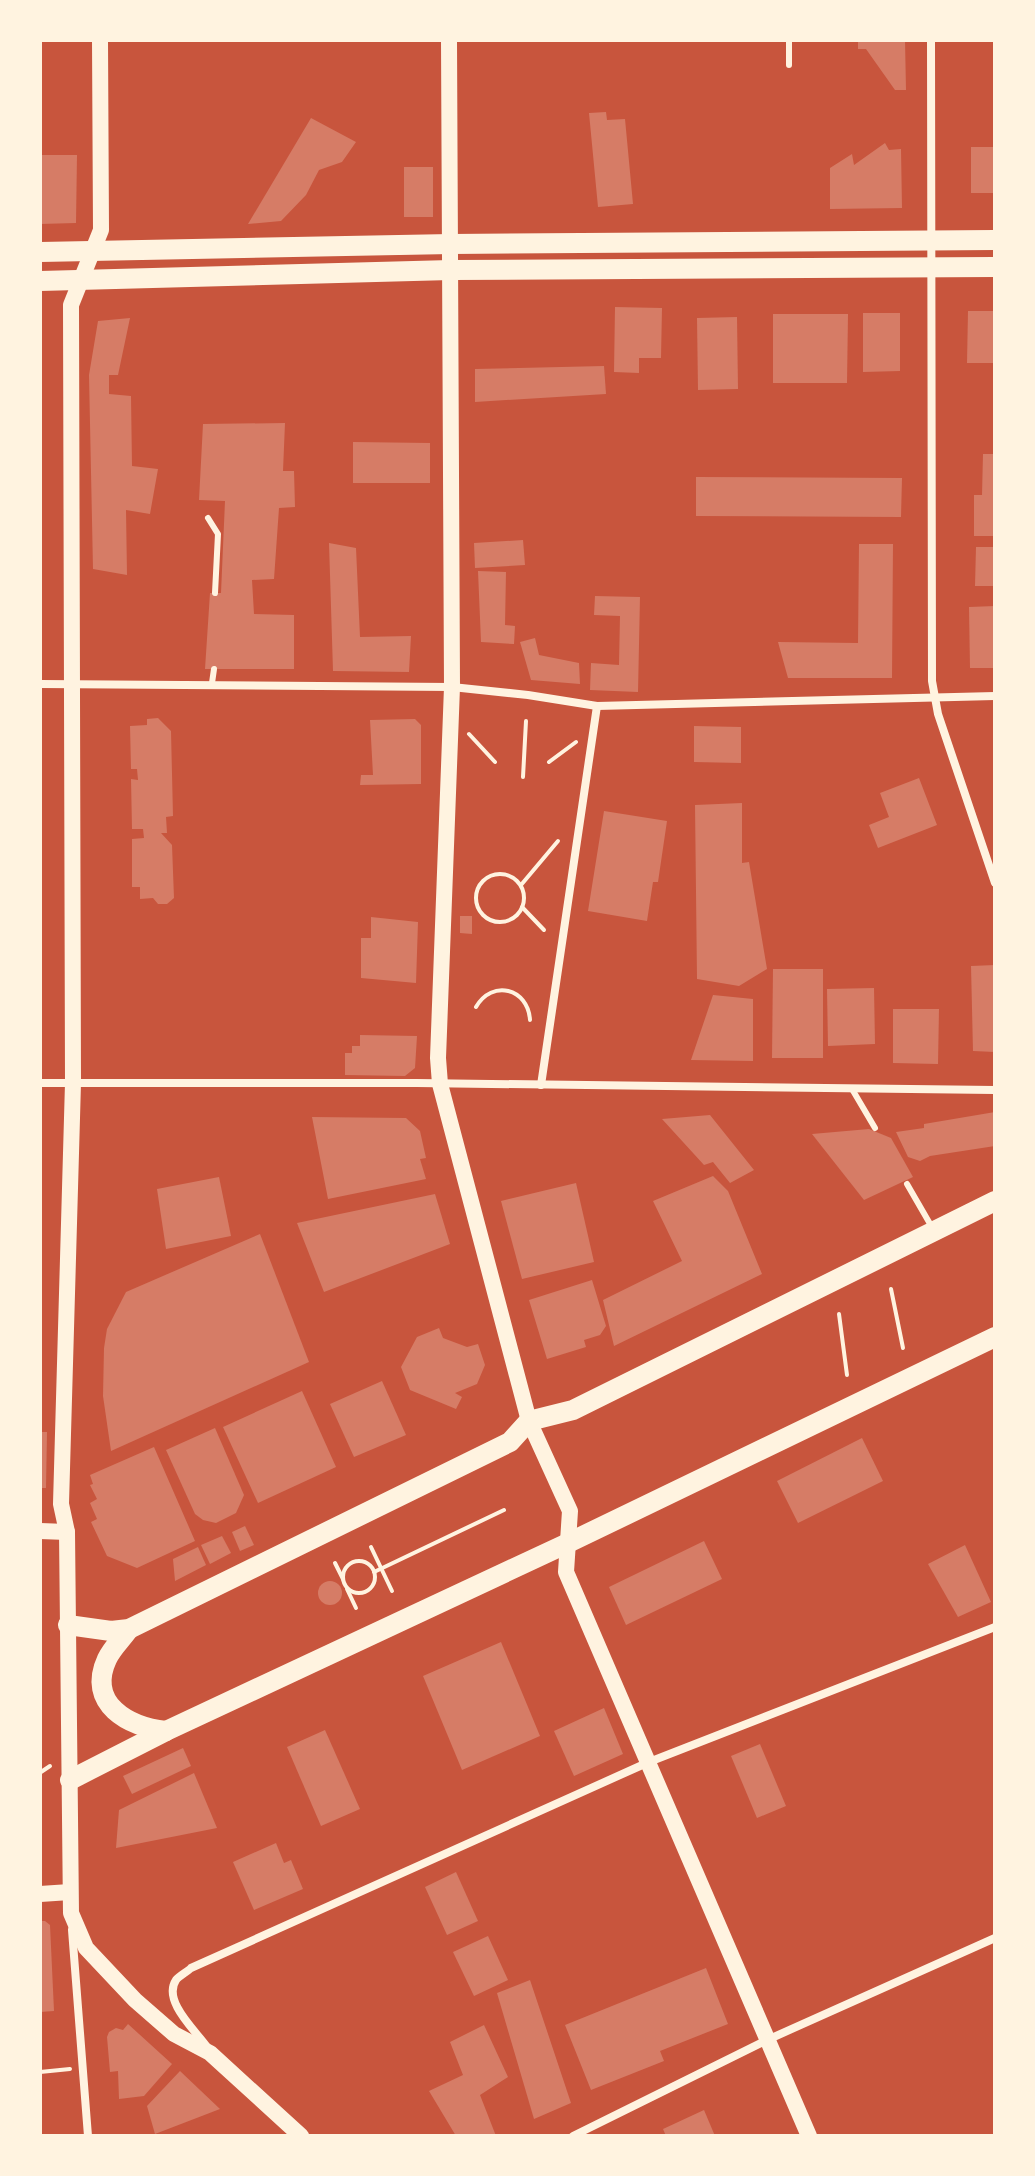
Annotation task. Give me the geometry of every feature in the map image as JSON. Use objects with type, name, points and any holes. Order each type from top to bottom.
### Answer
[{"type":"main road","points":[[100,40],[101,230],[71,305],[73,1083],[61,1504],[67,1532],[71,1913],[86,1948],[135,2000],[174,2034],[210,2053],[301,2136]]},
{"type":"main road","points":[[449,40],[452,687],[438,1058],[440,1084],[529,1421],[570,1511],[566,1572],[809,2136]]},
{"type":"main road","points":[[40,252],[451,244],[995,240]]},
{"type":"main road","points":[[708,242],[708,268]]},
{"type":"main road","points":[[40,281],[451,270],[995,267]]},
{"type":"main road","points":[[68,1625],[111,1631],[129,1629],[510,1442],[529,1421],[573,1410],[995,1201]]},
{"type":"main road","points":[[70,1780],[166,1731],[568,1543],[995,1337]]},
{"type":"main road","points":[[40,1531],[67,1532]]},
{"type":"main road","points":[[129,1629],[107,1659],[103,1692],[115,1712],[130,1722],[147,1729],[166,1731]]},
{"type":"main road","points":[[40,1894],[70,1892]]},
{"type":"street","points":[[931,40],[933,699],[995,883]]},
{"type":"street","points":[[40,684],[452,687],[597,706],[995,696]]},
{"type":"street","points":[[541,1085],[597,706]]},
{"type":"street","points":[[40,1083],[995,1090]]},
{"type":"street","points":[[210,2053],[175,2005],[173,1992],[176,1980],[191,1968],[649,1762],[995,1627]]},
{"type":"street","points":[[71,1913],[88,2136]]},
{"type":"street","points":[[573,2136],[767,2040],[995,1938]]},
{"type":"lane","points":[[789,40],[789,65]]},
{"type":"lane","points":[[208,518],[218,534],[215,593]]},
{"type":"lane","points":[[212,683],[214,669]]},
{"type":"lane","points":[[852,1089],[875,1128]]},
{"type":"lane","points":[[907,1184],[935,1232]]},
{"type":"path","points":[[523,777],[526,721]]},
{"type":"path","points":[[465,730],[495,762]]},
{"type":"path","points":[[549,762],[579,739]]},
{"type":"path","points":[[520,885],[558,841]]},
{"type":"path","points":[[494,875],[509,876],[520,885],[524,900],[522,907],[512,919],[497,922],[484,916],[476,900],[482,883],[494,875]]},
{"type":"path","points":[[522,907],[544,930]]},
{"type":"path","points":[[476,1007],[487,993],[504,989],[513,991],[526,1003],[530,1020]]},
{"type":"path","points":[[891,1289],[903,1348]]},
{"type":"path","points":[[839,1314],[847,1375]]},
{"type":"path","points":[[374,1572],[504,1510]]},
{"type":"path","points":[[371,1547],[392,1591]]},
{"type":"path","points":[[355,1561],[369,1565],[374,1572],[374,1583],[366,1591],[356,1592],[345,1584],[347,1566],[355,1561]]},
{"type":"path","points":[[335,1563],[356,1608]]},
{"type":"path","points":[[41,1772],[50,1766]]},
{"type":"path","points":[[40,2072],[83,2068]]},
{"type":"building","points":[[858,40],[905,40],[906,90],[895,90],[866,49],[858,49]]},
{"type":"building","points":[[606,112],[607,120],[625,119],[633,204],[598,207],[589,113]]},
{"type":"building","points":[[311,118],[356,142],[342,162],[319,170],[306,195],[281,221],[248,224]]},
{"type":"building","points":[[885,143],[889,150],[901,149],[902,208],[830,209],[830,168],[852,154],[854,165]]},
{"type":"building","points":[[971,147],[995,147],[995,193],[971,193]]},
{"type":"building","points":[[40,155],[77,155],[76,223],[40,224]]},
{"type":"building","points":[[404,167],[433,167],[433,217],[404,217]]},
{"type":"building","points":[[615,307],[662,308],[661,358],[639,358],[639,373],[614,372]]},
{"type":"building","points":[[968,311],[995,311],[995,363],[967,363]]},
{"type":"building","points":[[863,313],[900,313],[900,371],[863,372]]},
{"type":"building","points":[[773,314],[848,314],[847,383],[773,383]]},
{"type":"building","points":[[737,317],[738,389],[698,390],[697,318]]},
{"type":"building","points":[[130,318],[118,375],[109,375],[109,394],[131,396],[132,466],[158,469],[150,514],[126,510],[127,575],[93,569],[89,375],[98,321]]},
{"type":"building","points":[[604,366],[606,394],[475,402],[475,369]]},
{"type":"building","points":[[285,423],[283,471],[294,471],[295,507],[279,508],[274,579],[252,580],[254,614],[294,615],[294,669],[205,669],[210,593],[221,593],[225,501],[199,500],[203,424]]},
{"type":"building","points":[[353,442],[430,443],[430,483],[353,483]]},
{"type":"building","points":[[983,454],[995,454],[995,536],[974,536],[974,495],[982,495]]},
{"type":"building","points":[[696,477],[902,478],[901,517],[696,516]]},
{"type":"building","points":[[523,540],[525,565],[475,568],[474,543]]},
{"type":"building","points":[[329,543],[356,548],[360,637],[411,636],[409,672],[333,671]]},
{"type":"building","points":[[859,544],[893,544],[892,678],[788,678],[778,642],[858,643]]},
{"type":"building","points":[[976,547],[995,547],[995,586],[975,586]]},
{"type":"building","points":[[478,571],[506,572],[505,625],[515,626],[514,644],[481,642]]},
{"type":"building","points":[[595,596],[640,597],[638,692],[590,690],[591,663],[619,665],[620,616],[594,615]]},
{"type":"building","points":[[995,606],[995,668],[970,668],[969,607]]},
{"type":"building","points":[[535,638],[539,655],[579,663],[580,684],[531,680],[520,642]]},
{"type":"building","points":[[158,718],[171,731],[173,816],[166,817],[167,833],[161,833],[172,845],[174,898],[167,904],[158,904],[153,898],[140,899],[140,887],[132,887],[132,839],[144,838],[143,829],[132,829],[131,779],[138,780],[137,769],[131,769],[130,726],[147,725],[147,719]]},
{"type":"building","points":[[415,719],[421,725],[421,784],[360,785],[361,775],[373,775],[370,720]]},
{"type":"building","points":[[694,726],[741,727],[741,763],[694,762]]},
{"type":"building","points":[[919,778],[937,825],[878,848],[869,825],[889,817],[880,793]]},
{"type":"building","points":[[742,803],[742,863],[749,862],[767,969],[739,986],[697,979],[695,805]]},
{"type":"building","points":[[604,811],[667,821],[658,882],[653,882],[647,921],[588,911]]},
{"type":"building","points":[[460,916],[472,916],[472,934],[460,933]]},
{"type":"building","points":[[371,917],[418,922],[416,983],[361,978],[361,938],[371,938]]},
{"type":"building","points":[[995,965],[995,1052],[973,1051],[971,966]]},
{"type":"building","points":[[773,969],[823,969],[823,1058],[772,1058]]},
{"type":"building","points":[[874,988],[875,1044],[828,1046],[827,989]]},
{"type":"building","points":[[713,995],[753,999],[753,1061],[691,1060]]},
{"type":"building","points":[[893,1009],[939,1009],[938,1064],[893,1063]]},
{"type":"building","points":[[360,1035],[417,1036],[415,1068],[405,1076],[345,1075],[345,1053],[352,1053],[352,1046],[360,1046]]},
{"type":"building","points":[[995,1112],[995,1146],[930,1156],[920,1161],[908,1157],[896,1132],[924,1128],[924,1124]]},
{"type":"building","points":[[710,1115],[754,1170],[730,1183],[713,1162],[704,1165],[662,1119]]},
{"type":"building","points":[[312,1117],[406,1118],[420,1131],[426,1158],[420,1159],[426,1179],[328,1199]]},
{"type":"building","points":[[869,1129],[891,1138],[913,1177],[864,1200],[812,1134]]},
{"type":"building","points":[[713,1176],[728,1191],[762,1274],[614,1346],[603,1300],[682,1261],[653,1201]]},
{"type":"building","points":[[219,1177],[231,1236],[166,1249],[157,1189]]},
{"type":"building","points":[[576,1183],[594,1262],[522,1279],[501,1201]]},
{"type":"building","points":[[435,1194],[450,1244],[324,1292],[297,1223]]},
{"type":"building","points":[[260,1234],[309,1362],[111,1451],[103,1396],[104,1348],[107,1329],[126,1292]]},
{"type":"building","points":[[592,1280],[606,1326],[600,1335],[584,1340],[586,1347],[547,1359],[529,1300]]},
{"type":"building","points":[[439,1328],[443,1338],[467,1347],[478,1344],[485,1365],[477,1384],[455,1393],[462,1397],[456,1409],[410,1390],[401,1367],[417,1337]]},
{"type":"building","points":[[382,1381],[406,1435],[354,1457],[330,1404]]},
{"type":"building","points":[[302,1391],[336,1467],[258,1503],[223,1427]]},
{"type":"building","points":[[215,1428],[244,1495],[236,1513],[216,1523],[195,1514],[166,1450]]},
{"type":"building","points":[[40,1432],[47,1432],[46,1488],[40,1488]]},
{"type":"building","points":[[862,1438],[883,1481],[798,1523],[777,1481]]},
{"type":"building","points":[[154,1447],[195,1541],[137,1568],[107,1556],[91,1522],[97,1519],[90,1503],[97,1499],[90,1485],[93,1484],[90,1475]]},
{"type":"building","points":[[245,1526],[254,1545],[240,1551],[232,1532]]},
{"type":"building","points":[[222,1536],[231,1553],[210,1564],[201,1545]]},
{"type":"building","points":[[704,1541],[722,1579],[626,1625],[609,1587]]},
{"type":"building","points":[[965,1545],[991,1602],[958,1617],[928,1564]]},
{"type":"building","points":[[198,1547],[206,1565],[175,1581],[173,1559]]},
{"type":"building","points":[[330,1581],[341,1588],[342,1593],[335,1604],[330,1605],[319,1598],[318,1593],[325,1582]]},
{"type":"building","points":[[501,1642],[540,1736],[462,1770],[423,1676]]},
{"type":"building","points":[[604,1708],[623,1754],[574,1776],[554,1731]]},
{"type":"building","points":[[325,1730],[360,1809],[321,1826],[287,1747]]},
{"type":"building","points":[[760,1744],[786,1806],[757,1818],[731,1756]]},
{"type":"building","points":[[183,1748],[191,1766],[132,1794],[123,1776]]},
{"type":"building","points":[[194,1773],[217,1828],[116,1848],[119,1810]]},
{"type":"building","points":[[276,1843],[284,1863],[291,1860],[303,1889],[254,1910],[233,1862]]},
{"type":"building","points":[[456,1872],[478,1921],[447,1935],[425,1887]]},
{"type":"building","points":[[40,1921],[50,1925],[54,2011],[40,2012]]},
{"type":"building","points":[[488,1936],[508,1980],[474,1996],[453,1952]]},
{"type":"building","points":[[706,1968],[728,2024],[660,2051],[664,2061],[591,2090],[565,2025]]},
{"type":"building","points":[[530,1980],[571,2103],[534,2119],[497,1993]]},
{"type":"building","points":[[128,2024],[172,2064],[144,2096],[119,2099],[118,2071],[110,2072],[107,2037],[109,2032],[116,2028],[123,2030]]},
{"type":"building","points":[[484,2025],[508,2077],[480,2095],[496,2136],[456,2136],[429,2091],[463,2075],[450,2042]]},
{"type":"building","points":[[180,2071],[220,2109],[155,2134],[147,2106]]},
{"type":"building","points":[[704,2110],[715,2136],[666,2136],[663,2129]]}]
